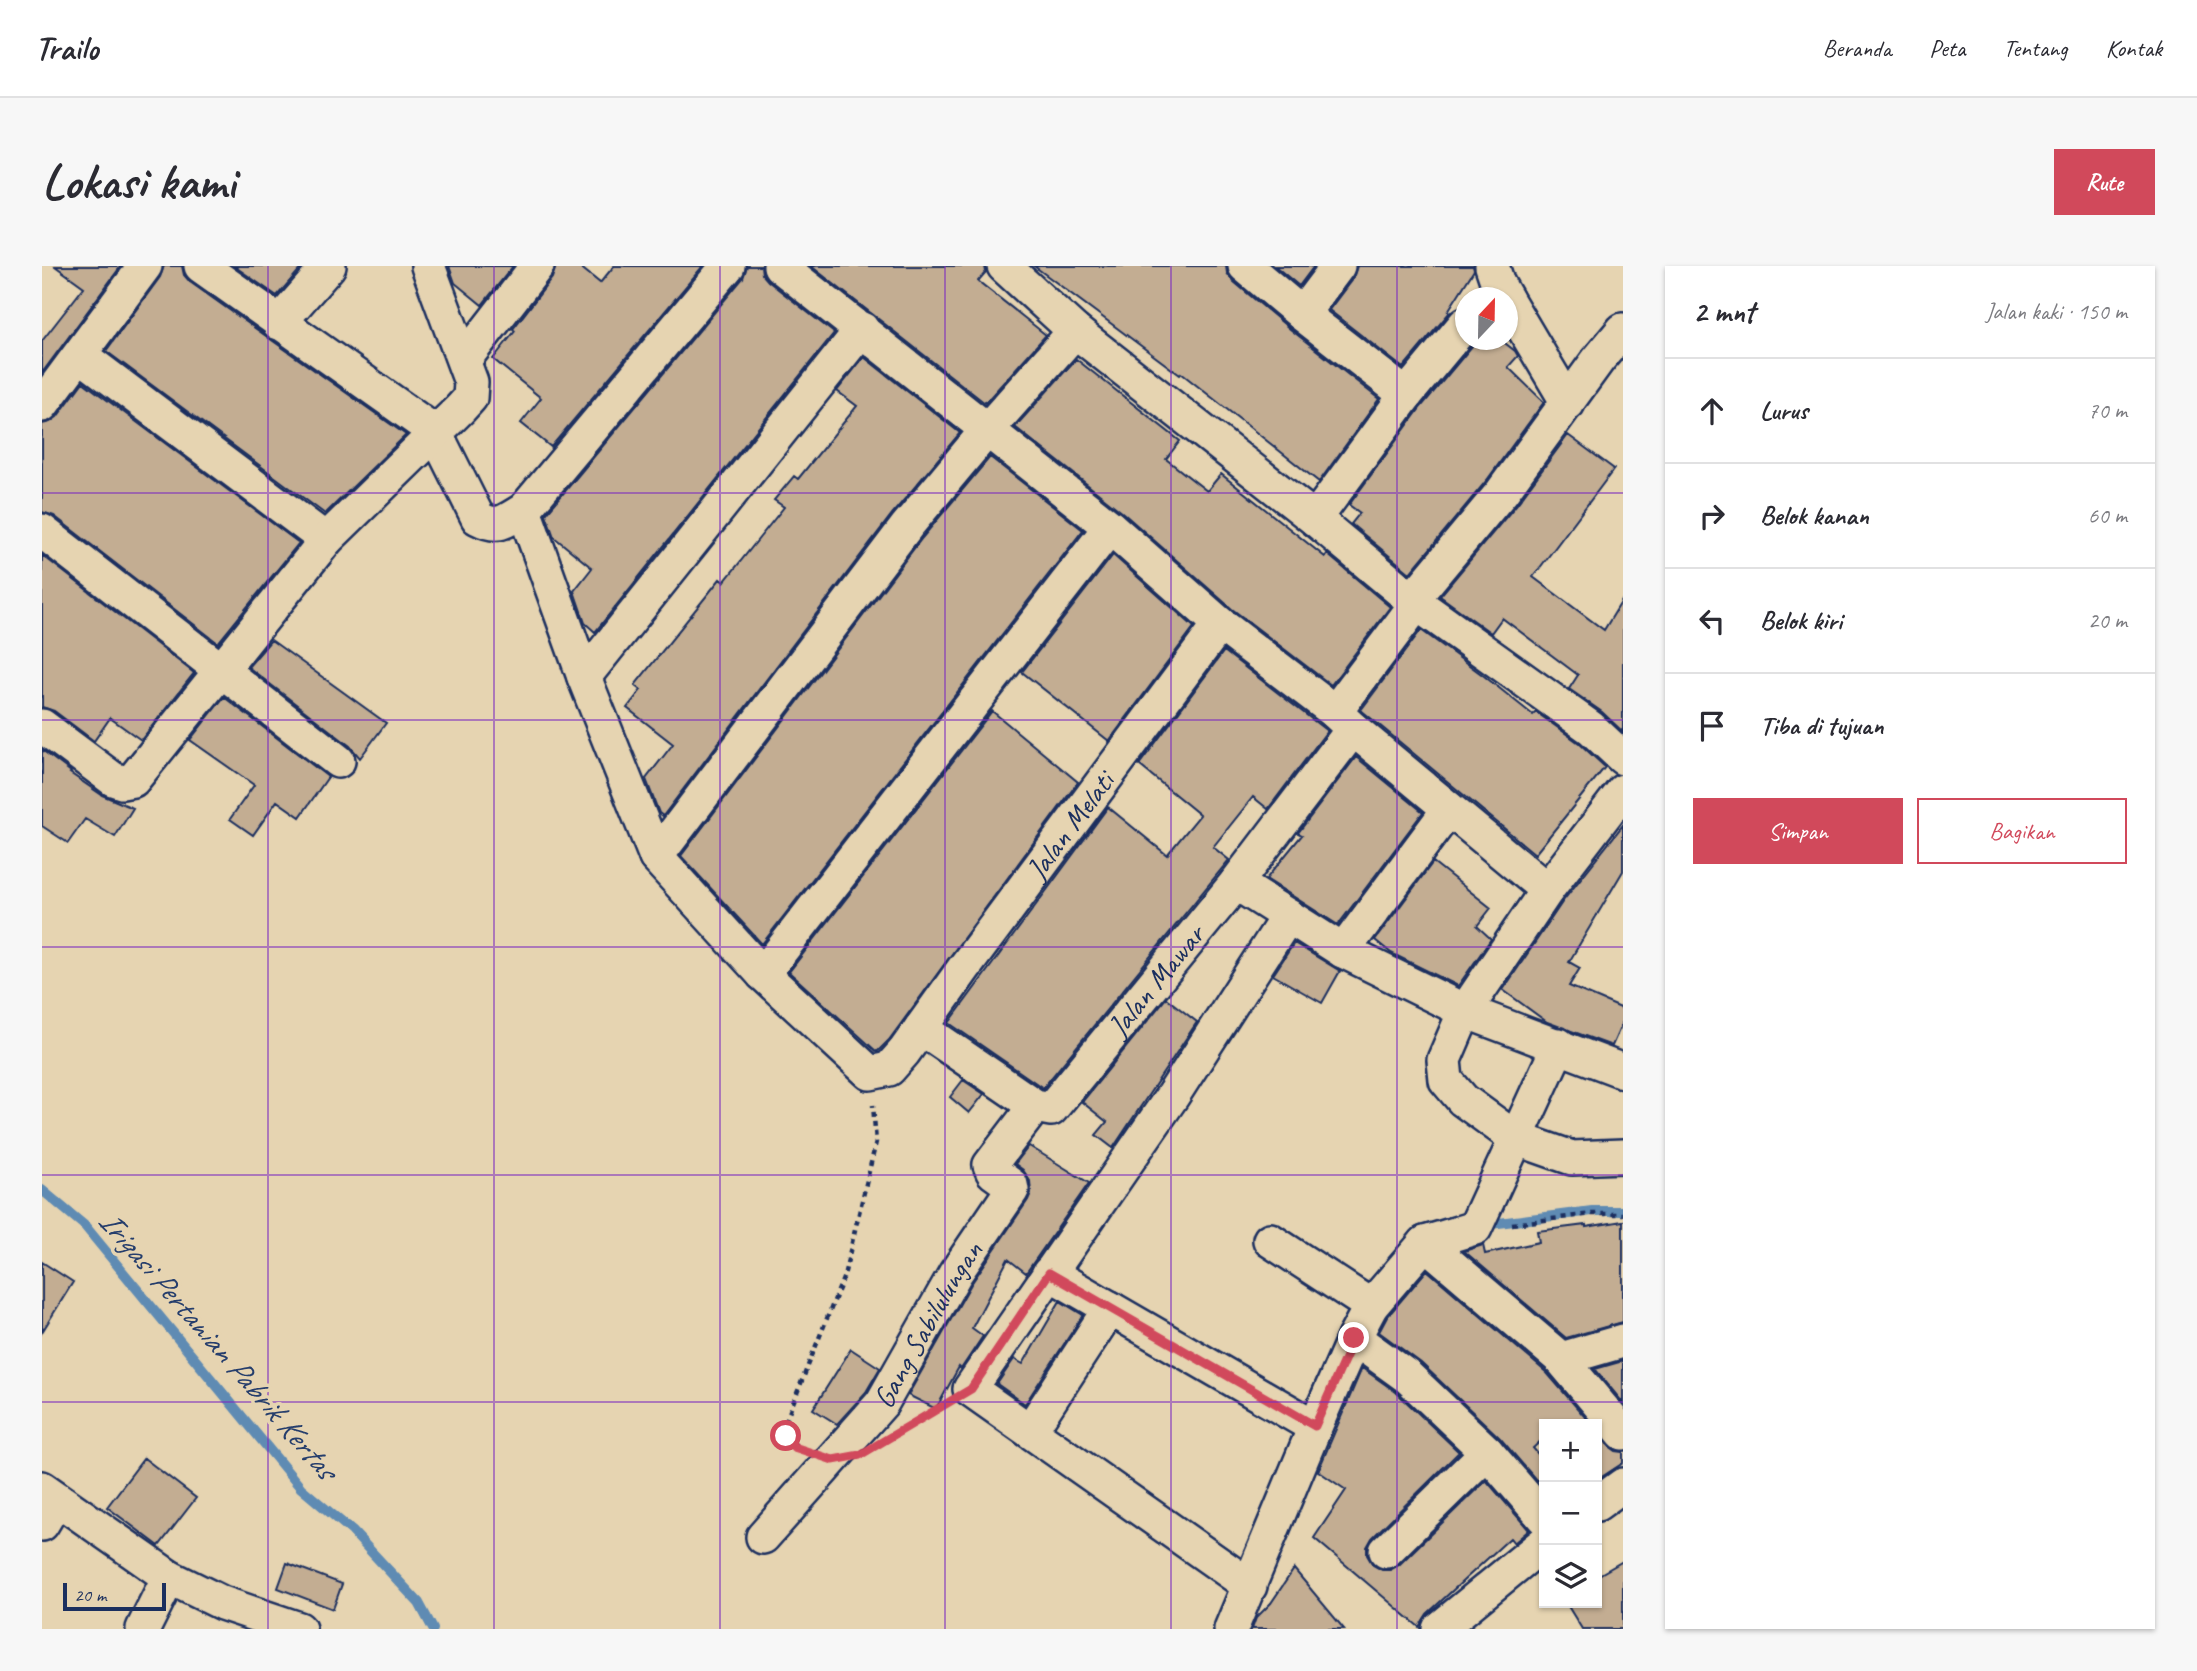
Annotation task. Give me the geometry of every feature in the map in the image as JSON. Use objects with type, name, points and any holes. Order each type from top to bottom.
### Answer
[{"type":"street","points":[[42,405],[145,266]]},
{"type":"street","points":[[201,266],[435,432],[478,518],[492,525],[524,510],[728,266]]},
{"type":"street","points":[[279,323],[329,266]]},
{"type":"street","points":[[42,726],[113,779],[127,783],[133,780],[327,540],[470,398],[471,382],[464,360],[428,266]]},
{"type":"street","points":[[464,360],[537,266]]},
{"type":"street","points":[[780,266],[1110,527],[1220,624],[1344,720],[1547,890]]},
{"type":"street","points":[[1004,266],[1075,331],[1315,519],[1414,602],[1591,728],[1623,758]]},
{"type":"street","points":[[1245,266],[1406,395]]},
{"type":"street","points":[[1302,314],[1338,266]]},
{"type":"street","points":[[1518,322],[1568,403]]},
{"type":"street","points":[[584,677],[862,329]]},
{"type":"street","name":"Jalan Mawar","points":[[1035,1106],[1046,1110],[1053,1107],[1236,883],[1344,720],[1414,602],[1502,492],[1568,403],[1611,367],[1623,330]]},
{"type":"street","points":[[656,858],[907,526],[1075,331]]},
{"type":"street","points":[[1315,519],[1406,395],[1455,336]]},
{"type":"street","points":[[80,355],[327,540]]},
{"type":"street","points":[[524,510],[584,677],[656,858],[763,974],[870,1073]]},
{"type":"street","points":[[763,974],[1110,527]]},
{"type":"street","points":[[42,531],[338,761]]},
{"type":"street","name":"Jalan Melati","points":[[870,1073],[889,1069],[904,1052],[1220,624]]},
{"type":"street","points":[[1623,791],[1547,890],[1465,1011],[1444,1060],[1446,1080],[1463,1100],[1515,1138],[1572,1158],[1623,1156]]},
{"type":"street","points":[[1343,951],[1449,808]]},
{"type":"street","points":[[1236,883],[1343,951],[1465,1011],[1623,1071]]},
{"type":"street","points":[[1250,1586],[971,1389],[1173,1094],[1287,916]]},
{"type":"street","points":[[921,1028],[1035,1106]]},
{"type":"street","points":[[1230,1629],[1315,1426],[1371,1306],[1425,1243],[1475,1228],[1559,1045]]},
{"type":"street","name":"Gang Sabilulungan","points":[[763,1537],[882,1403],[956,1274],[1012,1190],[1011,1185],[993,1172],[990,1165],[1035,1106]]},
{"type":"street","points":[[1270,1240],[1371,1306]]},
{"type":"street","points":[[1425,1243],[1561,1359],[1623,1433]]},
{"type":"street","points":[[1049,1273],[1315,1426]]},
{"type":"street","points":[[1030,1431],[1110,1307]]},
{"type":"street","points":[[1354,1338],[1408,1377],[1487,1452],[1539,1512]]},
{"type":"street","points":[[1561,1359],[1623,1340]]},
{"type":"street","points":[[1386,1551],[1487,1452]]},
{"type":"street","points":[[1602,1500],[1623,1485]]},
{"type":"street","points":[[47,1504],[169,1577],[222,1603],[299,1629]]},
{"type":"street","points":[[1439,1629],[1542,1545]]},
{"type":"street","points":[[143,1629],[169,1577]]},
{"type":"path","points":[[833,1460],[794,1447],[786,1436],[785,1423],[844,1276],[876,1142],[870,1073]]},
{"type":"path","points":[[1475,1228],[1592,1214],[1623,1214]]},
{"type":"path","points":[[904,1428],[971,1389]]},
{"type":"building","points":[[55,266],[121,266],[42,373],[42,341],[84,287]]},
{"type":"building","points":[[164,266],[182,266],[184,275],[190,282],[406,435],[325,514],[106,351],[160,277]]},
{"type":"building","points":[[234,266],[303,266],[277,296]]},
{"type":"building","points":[[449,266],[513,266],[482,305],[455,283]]},
{"type":"building","points":[[556,266],[579,266],[600,283],[614,266],[703,266],[551,447],[521,423],[541,398],[493,359],[552,278]]},
{"type":"building","points":[[747,266],[761,266],[762,274],[768,281],[834,333],[595,632],[585,623],[574,591],[592,568],[554,537],[546,514],[743,278]]},
{"type":"building","points":[[811,266],[985,266],[986,272],[978,281],[1046,335],[985,403]]},
{"type":"building","points":[[1034,266],[1226,266],[1233,281],[1379,399],[1319,482],[1181,373],[1180,375]]},
{"type":"building","points":[[1275,266],[1314,266],[1299,286]]},
{"type":"building","points":[[1357,266],[1473,266],[1474,270],[1463,287],[1455,287],[1455,300],[1448,311],[1450,312],[1403,368],[1329,310],[1353,278]]},
{"type":"building","points":[[1469,350],[1514,350],[1518,356],[1508,367],[1544,402],[1487,480],[1410,573],[1351,524],[1360,513],[1349,505],[1421,407]]},
{"type":"building","points":[[864,357],[960,433],[892,514],[663,816],[659,813],[646,779],[673,744],[627,708],[641,690],[635,685],[720,579],[724,582],[784,507],[774,500],[794,476],[798,479],[857,406],[837,391]]},
{"type":"building","points":[[1076,359],[1180,441],[1166,459],[1207,491],[1221,474],[1325,557],[1327,554],[1390,607],[1331,685],[1232,609],[1123,513],[1015,427]]},
{"type":"building","points":[[83,382],[299,543],[218,643],[54,516],[42,512],[42,424],[57,417]]},
{"type":"building","points":[[1568,435],[1614,469],[1533,577],[1604,630],[1623,599],[1623,732],[1602,712],[1569,689],[1578,675],[1502,618],[1491,633],[1440,596],[1517,504]]},
{"type":"building","points":[[990,457],[1083,530],[762,944],[681,856],[922,538]]},
{"type":"building","points":[[42,555],[194,673],[141,740],[110,718],[94,741],[54,711],[42,707]]},
{"type":"building","points":[[1113,555],[1194,627],[1109,741],[1022,672]]},
{"type":"building","points":[[1421,630],[1533,715],[1536,712],[1579,743],[1605,767],[1535,854],[1361,710]]},
{"type":"building","points":[[271,640],[386,723],[360,758],[350,746],[248,667]]},
{"type":"building","points":[[1224,651],[1327,731],[1268,809],[1253,797],[1213,847],[1229,860],[1043,1088],[949,1023],[1108,807],[1167,855],[1200,815],[1139,765]]},
{"type":"building","points":[[224,697],[328,777],[300,817],[277,801],[253,835],[230,819],[254,785],[190,740]]},
{"type":"building","points":[[992,711],[1078,782],[889,1040],[877,1052],[789,972]]},
{"type":"building","points":[[42,750],[102,795],[133,808],[115,837],[85,819],[68,843],[42,826]]},
{"type":"building","points":[[1356,757],[1423,812],[1338,925],[1266,879],[1302,835],[1298,833]]},
{"type":"building","points":[[1623,825],[1623,871],[1569,962],[1580,968],[1569,986],[1623,1009],[1623,1021],[1612,1046],[1547,1022],[1503,990],[1563,901]]},
{"type":"building","points":[[1433,862],[1491,908],[1477,926],[1491,939],[1458,986],[1391,953],[1375,940]]},
{"type":"building","points":[[1294,943],[1340,971],[1322,1003],[1273,975]]},
{"type":"building","points":[[1166,998],[1197,1022],[1113,1148],[1096,1135],[1107,1122],[1082,1102]]},
{"type":"building","points":[[963,1080],[984,1094],[969,1113],[950,1097]]},
{"type":"building","points":[[1029,1146],[1089,1183],[1026,1273],[1008,1259],[972,1328],[983,1336],[961,1369],[959,1367],[936,1409],[908,1395],[971,1284],[1028,1200],[1031,1193],[1030,1181],[1015,1164]]},
{"type":"building","points":[[1623,1221],[1623,1322],[1566,1338],[1464,1251],[1483,1245],[1485,1254],[1539,1242],[1537,1231]]},
{"type":"building","points":[[42,1262],[73,1282],[42,1332]]},
{"type":"building","points":[[1427,1270],[1547,1373],[1587,1419],[1539,1419],[1539,1443],[1533,1448],[1539,1455],[1537,1481],[1500,1438],[1421,1363],[1379,1332],[1387,1317]]},
{"type":"building","points":[[1060,1301],[1083,1315],[1025,1404],[997,1384],[1014,1359],[1023,1364]]},
{"type":"building","points":[[851,1349],[880,1368],[866,1392],[837,1424],[813,1409]]},
{"type":"building","points":[[1623,1361],[1623,1403],[1595,1369]]},
{"type":"building","points":[[1362,1368],[1396,1392],[1459,1452],[1372,1538],[1367,1547],[1367,1555],[1373,1565],[1382,1570],[1390,1570],[1399,1565],[1486,1480],[1529,1530],[1514,1543],[1510,1538],[1427,1614],[1419,1627],[1314,1538],[1346,1490],[1318,1471]]},
{"type":"building","points":[[1602,1438],[1616,1451],[1623,1452],[1623,1463],[1602,1477]]},
{"type":"building","points":[[144,1458],[196,1498],[159,1546],[107,1507]]},
{"type":"building","points":[[1623,1561],[1623,1629],[1582,1629],[1569,1608],[1602,1608],[1602,1573]]},
{"type":"building","points":[[287,1563],[342,1584],[333,1609],[278,1588]]},
{"type":"building","points":[[1294,1569],[1344,1629],[1252,1629],[1256,1618],[1271,1603]]},
{"type":"waterway","name":"Irigasi Pertanian Pabrik Kertas","points":[[42,1190],[85,1226],[301,1488],[352,1531],[419,1603],[433,1629]]},
{"type":"waterway","name":"Irigasi Pertanian Pabrik Kertas","points":[[1483,1225],[1592,1211],[1623,1211]]},
{"type":"route","points":[[786,1436],[794,1447],[833,1460],[860,1455],[971,1389],[1049,1273],[1315,1426],[1354,1338]]}]
